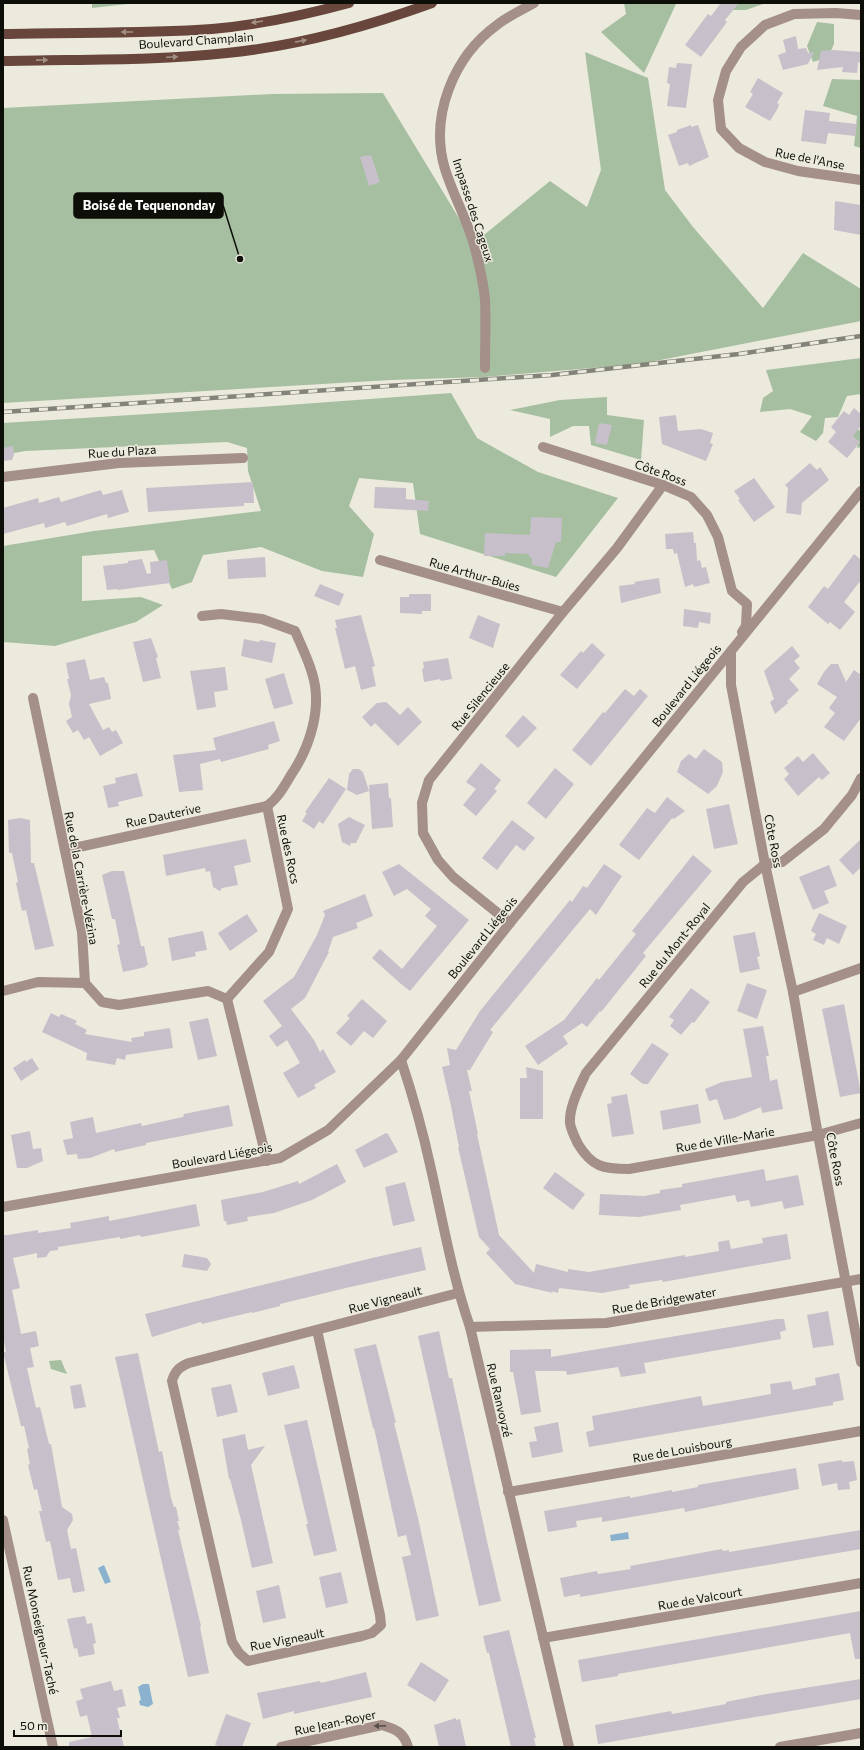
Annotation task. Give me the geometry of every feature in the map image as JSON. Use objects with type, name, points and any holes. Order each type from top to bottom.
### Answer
[{"type":"main road","name":"Boulevard Champlain","points":[[3,34],[166,32],[214,28],[299,15],[350,3]]},
{"type":"main road","name":"Boulevard Champlain","points":[[3,61],[154,58],[234,52],[332,34],[387,19],[432,3]]},
{"type":"street","name":"Impasse des Cageux","points":[[485,368],[484,298],[481,274],[474,243],[445,167],[440,121],[449,88],[455,74],[467,54],[497,25],[534,3]]},
{"type":"street","name":"Rue de l'Anse","points":[[861,15],[836,12],[794,14],[765,25],[740,47],[726,71],[718,100],[721,129],[739,148],[745,152],[765,162],[798,171],[861,180]]},
{"type":"street","name":"Côte Ross","points":[[543,447],[663,485],[691,497],[707,515],[718,537],[732,590],[748,604],[746,626],[730,652],[731,685],[765,864],[793,992],[818,1135],[861,1362]]},
{"type":"street","name":"Rue du Plaza","points":[[3,477],[120,463],[243,458]]},
{"type":"street","name":"Rue Silencieuse","points":[[510,923],[453,877],[438,860],[423,832],[422,803],[429,780],[563,612],[617,548],[652,503],[663,485]]},
{"type":"street","name":"Boulevard Liégeois","points":[[3,1207],[280,1158],[328,1130],[401,1060],[510,923],[861,491]]},
{"type":"street","name":"Rue Arthur-Buies","points":[[380,560],[563,612]]},
{"type":"street","name":"Rue des Rocs","points":[[202,616],[221,614],[262,619],[295,631],[313,674],[316,704],[313,730],[298,766],[275,800],[267,806],[288,909],[269,952],[227,998]]},
{"type":"street","name":"Rue de la Carrière-Vézina","points":[[33,698],[82,932],[85,983]]},
{"type":"street","name":"Rue du Mont-Royal","points":[[593,1163],[584,1154],[575,1139],[570,1124],[573,1106],[586,1073],[743,882],[765,864],[782,862],[824,829],[852,795],[861,778]]},
{"type":"street","name":"Rue Dauterive","points":[[64,850],[267,806]]},
{"type":"street","points":[[793,992],[861,968]]},
{"type":"street","points":[[3,991],[38,982],[85,983],[102,1002],[119,1005],[208,992],[227,998],[267,1160]]},
{"type":"street","name":"Rue Ranvoyzé","points":[[401,1060],[418,1115],[458,1293],[470,1327],[569,1747]]},
{"type":"street","name":"Rue de Ville-Marie","points":[[593,1163],[609,1169],[629,1169],[818,1135],[861,1123]]},
{"type":"street","name":"Rue de Bridgewater","points":[[470,1327],[606,1323],[861,1279]]},
{"type":"street","name":"Rue Vigneault","points":[[317,1330],[381,1625],[372,1633],[362,1636],[248,1661],[239,1653],[232,1642],[172,1381],[175,1372],[180,1366],[189,1363],[458,1293]]},
{"type":"street","name":"Rue de Louisbourg","points":[[508,1492],[861,1431]]},
{"type":"street","name":"Rue Monseigneur-Taché","points":[[3,1520],[53,1747]]},
{"type":"street","name":"Rue de Valcourt","points":[[543,1638],[861,1583]]},
{"type":"street","name":"Rue Jean-Royer","points":[[281,1747],[382,1725],[397,1730],[407,1742],[408,1747]]},
{"type":"street","points":[[780,1747],[861,1733]]},
{"type":"green space","points":[[92,3],[137,3],[92,8]]},
{"type":"green space","points":[[624,3],[678,3],[676,4],[644,73],[601,32],[626,14]]},
{"type":"green space","points":[[727,3],[766,3],[746,10],[728,10]]},
{"type":"green space","points":[[817,22],[834,24],[834,44],[828,57],[813,62],[807,46]]},
{"type":"green space","points":[[585,52],[648,78],[665,190],[693,227],[763,308],[803,253],[861,289],[861,321],[640,364],[484,377],[391,380],[3,403],[3,108],[272,94],[383,93],[474,243],[550,181],[587,207],[601,170]]},
{"type":"green space","points":[[832,79],[861,80],[861,148],[854,146],[857,116],[823,106]]},
{"type":"green space","points":[[861,358],[861,394],[847,396],[838,417],[825,418],[823,433],[816,441],[800,432],[812,416],[790,409],[760,412],[763,398],[773,391],[766,370]]},
{"type":"green space","points":[[451,393],[477,438],[538,472],[618,498],[556,577],[420,534],[413,483],[359,478],[349,506],[374,534],[363,577],[322,571],[261,547],[203,555],[192,582],[172,589],[154,550],[82,556],[82,601],[141,597],[163,605],[136,622],[55,646],[3,642],[3,546],[94,531],[261,511],[248,471],[247,448],[227,442],[25,451],[3,455],[3,423],[261,407]]},
{"type":"green space","points":[[607,397],[607,415],[644,420],[641,460],[591,445],[589,426],[573,426],[550,437],[550,419],[510,410],[560,400]]},
{"type":"green space","points":[[857,429],[861,431],[861,447],[857,448],[858,441],[845,440]]},
{"type":"green space","points":[[61,1360],[67,1374],[51,1369],[49,1361]]},
{"type":"water","points":[[628,1532],[629,1539],[611,1541],[610,1535]]},
{"type":"water","points":[[104,1565],[111,1582],[105,1584],[98,1568]]},
{"type":"water","points":[[143,1684],[149,1684],[153,1704],[148,1707],[140,1705],[139,1701],[141,1700],[138,1687]]},
{"type":"building","points":[[721,3],[739,3],[725,20],[727,22],[701,57],[685,45],[708,14],[711,16]]},
{"type":"building","points":[[796,36],[798,49],[806,48],[808,53],[814,52],[808,64],[783,70],[778,55],[786,52],[783,40]]},
{"type":"building","points":[[833,50],[861,52],[861,63],[858,62],[857,73],[842,72],[843,67],[817,70],[821,51]]},
{"type":"building","points":[[677,63],[692,64],[686,108],[667,106],[670,84],[667,83],[669,67],[676,68]]},
{"type":"building","points":[[758,78],[783,93],[777,103],[779,104],[778,108],[770,121],[745,107],[753,94],[750,92]]},
{"type":"building","points":[[805,110],[830,113],[829,121],[857,124],[855,136],[828,133],[826,144],[801,141]]},
{"type":"building","points":[[691,125],[691,127],[698,125],[709,157],[689,166],[688,163],[679,166],[668,135]]},
{"type":"building","points":[[371,155],[380,182],[369,186],[360,157]]},
{"type":"building","points":[[835,201],[861,205],[861,235],[834,230]]},
{"type":"building","points":[[854,408],[861,414],[861,426],[853,436],[860,442],[847,458],[828,442],[836,432],[831,427],[844,411],[849,415]]},
{"type":"building","points":[[676,415],[678,431],[701,429],[713,433],[710,443],[713,444],[706,461],[662,444],[659,417]]},
{"type":"building","points":[[599,423],[612,425],[607,445],[595,443]]},
{"type":"building","points":[[13,446],[14,455],[12,460],[3,461],[3,448]]},
{"type":"building","points":[[810,463],[817,470],[820,467],[829,480],[802,503],[801,515],[786,513],[788,488],[785,485]]},
{"type":"building","points":[[754,478],[775,507],[754,522],[738,500],[740,499],[734,491]]},
{"type":"building","points":[[253,482],[254,503],[244,503],[244,506],[148,512],[146,488]]},
{"type":"building","points":[[375,487],[406,488],[406,499],[429,501],[428,511],[374,508]]},
{"type":"building","points":[[101,490],[103,495],[122,490],[129,512],[108,518],[107,514],[67,526],[65,522],[45,528],[44,523],[3,534],[3,508],[38,498],[39,503],[59,497],[61,502]]},
{"type":"building","points":[[531,517],[562,518],[561,542],[556,542],[548,568],[532,565],[532,558],[529,557],[529,554],[505,553],[505,556],[484,556],[485,533],[530,535]]},
{"type":"building","points":[[693,532],[694,543],[696,543],[697,561],[700,560],[702,568],[706,567],[710,583],[694,587],[693,584],[685,587],[677,553],[674,554],[673,549],[666,549],[665,534]]},
{"type":"building","points":[[854,554],[861,560],[861,580],[844,602],[855,612],[840,630],[830,622],[828,624],[808,607],[824,586],[828,589]]},
{"type":"building","points":[[265,557],[266,577],[228,579],[227,560]]},
{"type":"building","points":[[142,559],[147,574],[151,573],[150,562],[167,560],[170,583],[118,590],[107,590],[103,566],[128,563],[128,561]]},
{"type":"building","points":[[659,578],[661,593],[621,603],[619,586]]},
{"type":"building","points":[[320,584],[344,594],[339,606],[314,596]]},
{"type":"building","points":[[409,594],[431,594],[431,611],[422,611],[422,614],[400,613],[400,597],[409,597]]},
{"type":"building","points":[[684,609],[711,613],[710,624],[699,622],[698,628],[683,626]]},
{"type":"building","points":[[361,615],[375,666],[372,667],[376,686],[361,690],[355,666],[345,669],[335,628],[337,628],[335,620]]},
{"type":"building","points":[[478,615],[500,624],[493,648],[469,638]]},
{"type":"building","points":[[151,638],[158,657],[156,658],[161,678],[143,682],[133,642]]},
{"type":"building","points":[[244,639],[276,643],[272,663],[241,656]]},
{"type":"building","points":[[592,643],[605,655],[577,689],[560,675],[581,651],[583,653]]},
{"type":"building","points":[[792,646],[800,656],[794,661],[800,668],[789,679],[799,690],[787,701],[788,703],[775,714],[770,702],[774,699],[764,671]]},
{"type":"building","points":[[448,658],[452,679],[441,681],[440,679],[424,682],[422,669],[424,668],[423,662]]},
{"type":"building","points":[[85,659],[90,680],[104,677],[106,683],[108,683],[111,699],[89,704],[103,730],[109,727],[112,732],[116,730],[123,743],[100,756],[89,737],[84,740],[78,730],[73,733],[66,721],[72,717],[69,704],[71,695],[67,679],[69,679],[66,663]]},
{"type":"building","points":[[831,664],[838,664],[846,682],[854,670],[861,675],[861,718],[844,741],[824,727],[835,713],[829,708],[837,697],[817,684]]},
{"type":"building","points":[[225,667],[228,690],[214,692],[216,707],[197,710],[190,671]]},
{"type":"building","points":[[284,673],[293,704],[274,709],[265,679]]},
{"type":"building","points":[[625,689],[634,696],[640,689],[648,696],[591,766],[572,750],[603,712],[605,713]]},
{"type":"building","points":[[386,702],[400,715],[408,707],[422,722],[398,746],[375,723],[371,727],[362,717],[377,703]]},
{"type":"building","points":[[523,715],[537,728],[518,748],[505,736]]},
{"type":"building","points":[[274,721],[280,741],[268,745],[269,749],[221,762],[220,759],[200,764],[203,790],[179,792],[173,755],[216,750],[213,738]]},
{"type":"building","points":[[704,749],[722,762],[723,772],[717,786],[708,794],[677,772],[681,761],[689,754],[696,759]]},
{"type":"building","points":[[813,753],[830,773],[822,780],[819,777],[798,796],[784,779],[789,774],[784,768],[798,756],[803,762]]},
{"type":"building","points":[[481,763],[501,780],[494,789],[497,791],[476,816],[463,805],[476,789],[466,782]]},
{"type":"building","points":[[555,768],[574,784],[546,819],[527,803]]},
{"type":"building","points":[[353,769],[359,769],[363,772],[369,791],[357,795],[347,790],[349,774]]},
{"type":"building","points":[[137,773],[143,796],[118,802],[119,806],[108,808],[103,786],[116,783],[115,778]]},
{"type":"building","points":[[329,778],[346,789],[323,824],[319,821],[314,829],[302,821],[307,813],[305,812]]},
{"type":"building","points":[[388,783],[389,798],[391,798],[393,827],[372,829],[369,785]]},
{"type":"building","points":[[667,797],[685,811],[674,819],[672,818],[639,860],[619,845],[647,808],[655,813]]},
{"type":"building","points":[[729,804],[738,844],[714,849],[706,809]]},
{"type":"building","points":[[349,817],[365,825],[356,843],[351,843],[350,846],[342,842],[338,824]]},
{"type":"building","points":[[20,818],[30,820],[31,863],[34,863],[54,946],[35,950],[26,910],[22,911],[12,853],[9,853],[8,820]]},
{"type":"building","points":[[512,820],[535,838],[524,851],[516,845],[497,870],[482,858]]},
{"type":"building","points":[[246,839],[251,862],[234,866],[238,885],[222,888],[220,891],[213,887],[210,871],[206,872],[205,868],[166,876],[163,855]]},
{"type":"building","points":[[861,839],[861,867],[853,875],[839,860]]},
{"type":"building","points":[[693,855],[712,871],[643,953],[646,956],[601,1012],[600,1011],[587,1027],[582,1023],[563,1036],[568,1044],[538,1065],[525,1046],[564,1020],[597,978],[599,980],[636,934],[632,931]]},
{"type":"building","points":[[399,864],[469,920],[410,991],[372,958],[380,949],[402,969],[437,926],[425,916],[431,909],[407,889],[394,896],[382,872]]},
{"type":"building","points":[[604,864],[622,876],[596,915],[590,909],[490,1030],[493,1032],[470,1070],[467,1070],[472,1091],[469,1091],[477,1134],[499,1235],[534,1273],[536,1264],[568,1272],[568,1269],[589,1272],[685,1255],[685,1257],[719,1251],[718,1242],[729,1240],[731,1249],[763,1243],[762,1238],[787,1234],[791,1259],[663,1282],[662,1280],[629,1285],[630,1288],[602,1293],[559,1288],[558,1293],[551,1291],[553,1293],[515,1284],[486,1253],[490,1249],[479,1237],[458,1147],[442,1067],[450,1065],[447,1048],[456,1050],[480,1011],[570,900],[572,902],[583,886],[587,888]]},
{"type":"building","points":[[829,865],[837,886],[824,891],[829,903],[813,910],[799,877]]},
{"type":"building","points":[[112,871],[124,871],[141,946],[144,946],[148,965],[145,966],[146,967],[123,972],[117,945],[120,944],[115,919],[112,919],[102,875]]},
{"type":"building","points":[[365,894],[373,916],[356,923],[358,928],[333,937],[329,952],[305,998],[291,1009],[314,1040],[320,1052],[323,1049],[336,1072],[314,1085],[316,1088],[298,1098],[283,1073],[300,1063],[287,1040],[277,1047],[269,1036],[282,1026],[263,1001],[294,977],[317,935],[325,915],[323,911]]},
{"type":"building","points":[[819,913],[847,926],[839,944],[827,938],[824,945],[813,940],[816,934],[811,931]]},
{"type":"building","points":[[247,914],[258,931],[230,951],[218,933]]},
{"type":"building","points":[[203,931],[207,950],[195,952],[196,956],[172,961],[168,938]]},
{"type":"building","points":[[755,932],[760,956],[757,957],[760,969],[740,973],[733,936]]},
{"type":"building","points":[[747,983],[767,990],[757,1019],[737,1011]]},
{"type":"building","points":[[691,988],[710,1002],[694,1023],[692,1022],[681,1035],[670,1026],[674,1020],[669,1017]]},
{"type":"building","points":[[362,999],[387,1021],[373,1038],[364,1031],[351,1046],[336,1033],[350,1018],[347,1016]]},
{"type":"building","points":[[844,1004],[861,1093],[840,1097],[822,1009]]},
{"type":"building","points":[[51,1013],[59,1017],[61,1014],[77,1021],[75,1024],[87,1030],[85,1034],[132,1042],[131,1038],[144,1036],[144,1032],[170,1028],[173,1048],[126,1055],[125,1060],[117,1058],[115,1065],[86,1060],[87,1053],[42,1032]]},
{"type":"building","points":[[208,1018],[217,1056],[198,1060],[189,1022]]},
{"type":"building","points":[[763,1026],[769,1056],[766,1056],[770,1081],[777,1079],[783,1109],[762,1113],[761,1107],[734,1118],[724,1120],[717,1099],[709,1101],[705,1089],[722,1082],[752,1077],[743,1029]]},
{"type":"building","points":[[652,1043],[669,1054],[648,1084],[643,1084],[630,1074]]},
{"type":"building","points":[[32,1058],[39,1069],[21,1081],[13,1068],[25,1060],[26,1062]]},
{"type":"building","points":[[526,1067],[543,1071],[543,1119],[520,1119],[520,1078],[527,1078]]},
{"type":"building","points":[[627,1094],[634,1134],[612,1137],[607,1104],[612,1103],[611,1097]]},
{"type":"building","points":[[698,1104],[701,1123],[663,1130],[660,1111]]},
{"type":"building","points":[[229,1105],[233,1126],[146,1143],[146,1145],[115,1152],[114,1149],[90,1158],[78,1159],[77,1154],[67,1155],[63,1140],[73,1138],[70,1122],[93,1117],[96,1133],[141,1123],[142,1126],[183,1117],[184,1114]]},
{"type":"building","points":[[30,1131],[33,1149],[41,1148],[43,1161],[27,1168],[17,1168],[11,1135]]},
{"type":"building","points":[[386,1133],[398,1152],[364,1168],[355,1150]]},
{"type":"building","points":[[337,1164],[346,1182],[312,1200],[274,1213],[247,1217],[248,1221],[227,1225],[226,1221],[224,1221],[221,1200],[263,1192],[298,1181],[299,1184]]},
{"type":"building","points":[[764,1169],[766,1181],[798,1175],[804,1205],[784,1209],[782,1201],[751,1207],[749,1200],[737,1202],[735,1195],[680,1205],[681,1210],[639,1217],[599,1215],[600,1194],[644,1196],[660,1193],[660,1190],[682,1187],[682,1184]]},
{"type":"building","points":[[555,1172],[585,1194],[573,1210],[543,1188]]},
{"type":"building","points":[[405,1182],[415,1221],[393,1226],[385,1187]]},
{"type":"building","points":[[196,1204],[200,1226],[141,1237],[140,1235],[120,1239],[120,1237],[58,1247],[58,1250],[50,1251],[46,1257],[37,1258],[37,1253],[13,1258],[20,1288],[12,1290],[21,1334],[36,1331],[39,1346],[30,1348],[34,1367],[27,1368],[36,1408],[40,1407],[49,1444],[51,1444],[62,1507],[72,1514],[73,1520],[67,1530],[71,1549],[76,1548],[85,1591],[73,1593],[70,1578],[58,1580],[50,1541],[46,1542],[39,1511],[42,1511],[37,1489],[34,1490],[28,1465],[30,1464],[27,1449],[29,1448],[24,1426],[21,1426],[3,1352],[6,1352],[3,1336],[3,1235],[38,1230],[38,1233],[71,1228],[70,1223],[109,1216],[109,1221]]},
{"type":"building","points":[[421,1247],[426,1270],[280,1304],[280,1306],[252,1313],[202,1324],[201,1322],[152,1337],[145,1314],[372,1258]]},
{"type":"building","points":[[184,1254],[207,1258],[211,1264],[207,1271],[182,1267]]},
{"type":"building","points":[[828,1311],[834,1345],[813,1348],[807,1315]]},
{"type":"building","points":[[784,1319],[786,1330],[780,1332],[781,1339],[644,1363],[646,1373],[621,1377],[618,1367],[567,1375],[566,1371],[535,1371],[541,1412],[521,1415],[513,1372],[510,1372],[510,1350],[551,1349],[551,1357]]},
{"type":"building","points":[[439,1331],[449,1378],[452,1378],[501,1601],[479,1606],[418,1336]]},
{"type":"building","points":[[376,1344],[396,1423],[394,1423],[418,1518],[439,1616],[416,1621],[402,1557],[411,1555],[406,1535],[398,1537],[374,1428],[354,1349]]},
{"type":"building","points":[[138,1353],[159,1452],[162,1451],[171,1498],[174,1507],[176,1507],[179,1521],[177,1521],[180,1530],[178,1530],[201,1626],[209,1673],[188,1677],[115,1357]]},
{"type":"building","points":[[294,1365],[300,1388],[268,1396],[262,1373]]},
{"type":"building","points":[[839,1373],[844,1400],[833,1402],[833,1405],[589,1447],[586,1432],[594,1430],[592,1416],[701,1396],[703,1406],[732,1401],[771,1394],[770,1384],[791,1381],[793,1390],[816,1385],[815,1378]]},
{"type":"building","points":[[81,1384],[86,1407],[74,1409],[70,1386]]},
{"type":"building","points":[[231,1384],[238,1412],[217,1417],[211,1388]]},
{"type":"building","points":[[307,1420],[337,1551],[314,1556],[306,1524],[308,1524],[284,1425]]},
{"type":"building","points":[[558,1422],[563,1452],[532,1458],[529,1442],[537,1441],[534,1427]]},
{"type":"building","points":[[245,1434],[248,1450],[265,1446],[251,1465],[273,1563],[252,1568],[241,1520],[229,1479],[222,1439]]},
{"type":"building","points":[[842,1460],[842,1462],[854,1461],[857,1480],[849,1482],[850,1489],[838,1490],[837,1483],[822,1486],[818,1464]]},
{"type":"building","points":[[796,1468],[799,1489],[685,1512],[684,1508],[602,1522],[602,1517],[576,1521],[577,1527],[548,1532],[544,1511],[630,1496],[630,1498],[672,1490],[672,1492],[698,1487],[698,1485]]},
{"type":"building","points":[[861,1530],[861,1549],[580,1597],[580,1594],[564,1597],[560,1578],[597,1571],[598,1574],[631,1569],[630,1566],[722,1549],[723,1551],[729,1550],[729,1552]]},
{"type":"building","points":[[341,1572],[348,1603],[326,1608],[319,1577]]},
{"type":"building","points":[[279,1585],[286,1618],[263,1623],[256,1591]]},
{"type":"building","points":[[861,1611],[861,1659],[855,1659],[850,1633],[618,1674],[618,1676],[582,1682],[578,1660]]},
{"type":"building","points":[[85,1616],[87,1624],[92,1623],[96,1643],[93,1644],[95,1654],[79,1657],[77,1648],[74,1649],[67,1619]]},
{"type":"building","points":[[509,1630],[536,1738],[534,1738],[536,1747],[511,1747],[489,1653],[487,1653],[483,1636]]},
{"type":"building","points":[[421,1662],[449,1680],[435,1702],[407,1685]]},
{"type":"building","points":[[366,1672],[372,1697],[294,1714],[294,1711],[263,1719],[257,1693],[320,1681],[321,1683]]},
{"type":"building","points":[[861,1679],[861,1699],[598,1744],[595,1725],[671,1711],[672,1714],[726,1704],[726,1702],[761,1695]]},
{"type":"building","points":[[111,1681],[114,1691],[122,1689],[126,1706],[117,1708],[120,1718],[117,1718],[124,1747],[69,1747],[69,1742],[92,1737],[87,1715],[80,1717],[76,1701],[83,1699],[80,1689]]},
{"type":"building","points":[[226,1714],[251,1723],[242,1747],[222,1747],[215,1745]]},
{"type":"building","points":[[456,1718],[456,1720],[460,1719],[466,1747],[439,1747],[434,1725]]},
{"type":"railway","points":[[3,412],[552,375],[739,354],[861,336]]},
{"type":"place","name":"Boisé de Tequenonday","points":[[240,259]]}]
